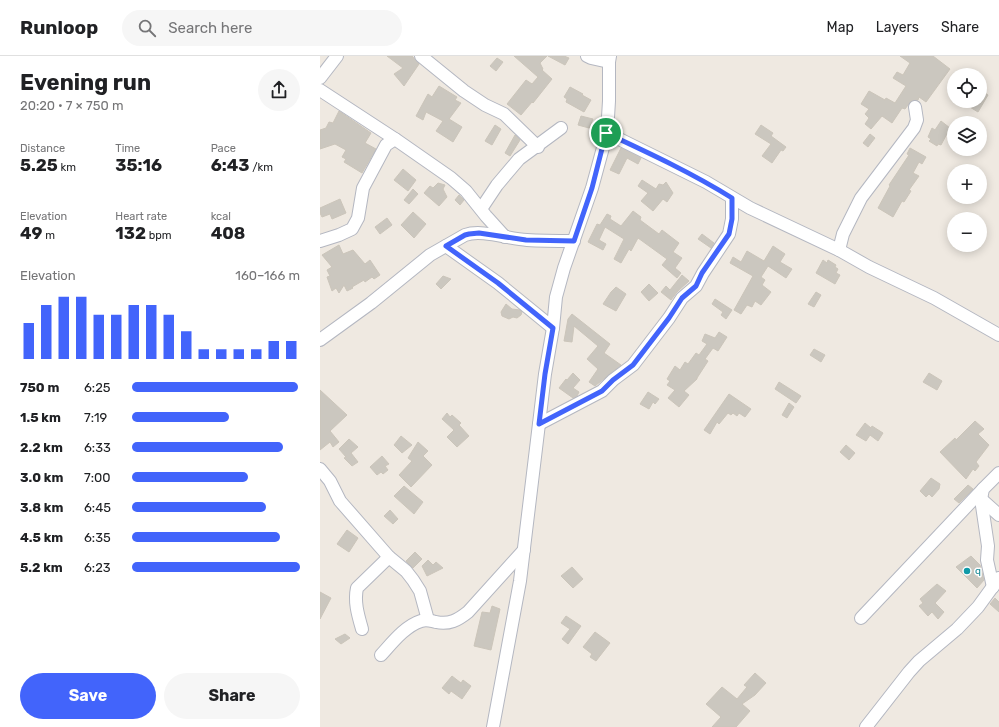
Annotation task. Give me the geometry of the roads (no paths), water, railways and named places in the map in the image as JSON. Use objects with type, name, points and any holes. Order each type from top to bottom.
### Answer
[{"type":"street","points":[[320,78],[337,56]]},
{"type":"street","points":[[421,56],[464,91],[485,105],[504,114],[538,146]]},
{"type":"street","points":[[493,727],[520,581],[545,374],[553,328],[556,298],[564,268],[592,188],[606,133],[609,101],[610,59],[591,58],[587,56]]},
{"type":"street","points":[[320,90],[451,178],[466,191],[505,237]]},
{"type":"street","points":[[838,250],[843,234],[861,198],[914,128],[917,120],[915,107]]},
{"type":"street","points":[[482,209],[506,174],[520,160],[561,128]]},
{"type":"street","points":[[606,133],[679,168],[732,198],[799,232],[934,298],[999,335]]},
{"type":"street","points":[[320,241],[349,232],[356,224],[363,188],[386,145],[395,139]]},
{"type":"street","points":[[539,424],[602,391],[613,380],[633,365],[669,318],[682,298],[696,286],[702,273],[729,234],[732,219],[732,198]]},
{"type":"street","points":[[320,339],[371,303],[430,255],[469,234],[479,233],[526,240],[574,241]]},
{"type":"street","points":[[446,246],[498,283],[553,328]]},
{"type":"street","points":[[320,469],[330,481],[340,502],[389,557],[406,571],[413,580],[420,591],[428,620]]},
{"type":"street","points":[[861,618],[982,494],[999,473]]},
{"type":"street","points":[[982,494],[999,515]]},
{"type":"street","points":[[866,727],[909,672],[919,661],[957,629],[978,607],[996,583],[987,560],[988,546],[982,494]]},
{"type":"street","points":[[381,655],[411,626],[421,621],[428,620],[438,623],[457,621],[468,612],[524,550]]},
{"type":"street","points":[[362,629],[357,610],[357,588],[389,557]]},
{"type":"place","name":"q","points":[[967,571]]}]
